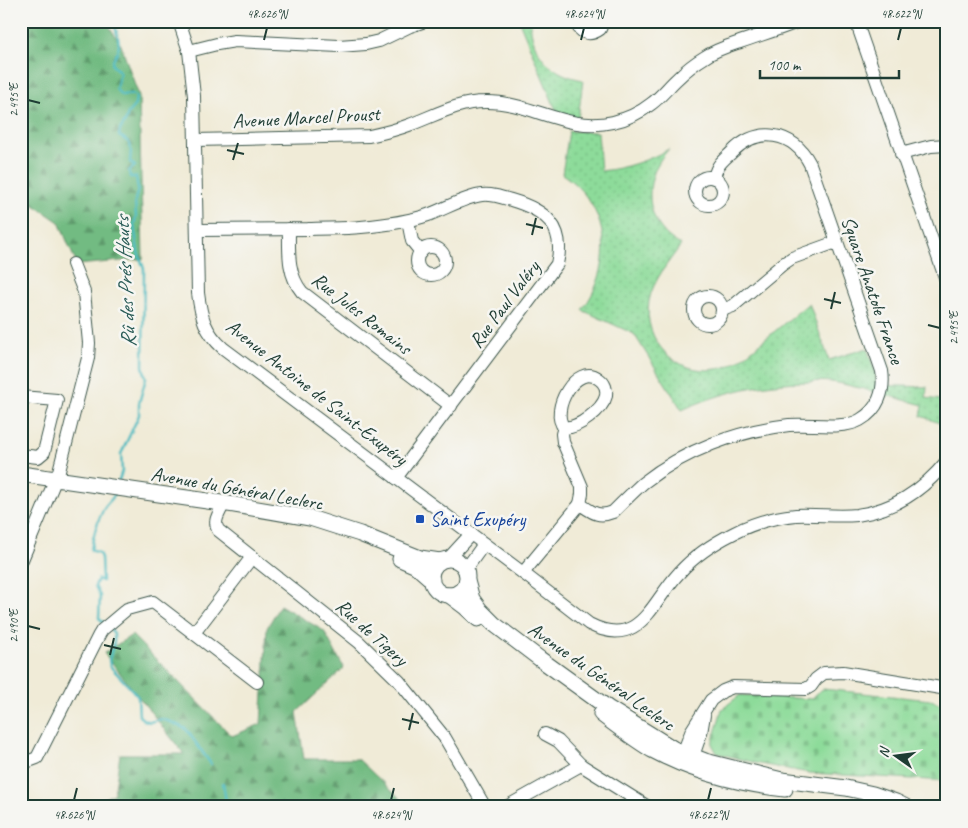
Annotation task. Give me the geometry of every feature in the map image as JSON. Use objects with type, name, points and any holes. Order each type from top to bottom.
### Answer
[{"type":"main road","name":"Avenue du Général Leclerc","points":[[21,474],[55,482]]},
{"type":"main road","name":"Avenue du Général Leclerc","points":[[21,480],[55,482],[235,505],[310,518],[360,534],[420,558],[458,561],[466,575],[472,599],[494,624],[608,708],[711,774],[758,786],[844,795],[869,800],[888,807]]},
{"type":"main road","name":"Avenue du Général Leclerc","points":[[115,490],[305,525],[356,540],[416,566],[432,580],[434,586],[443,594],[449,595],[465,607],[488,628],[619,728],[652,749],[678,762],[688,758],[782,780],[846,788],[873,794],[906,807]]},
{"type":"main road","points":[[432,580],[433,570],[444,560]]},
{"type":"main road","points":[[449,595],[462,590],[466,575]]},
{"type":"main road","name":"Avenue du Général Leclerc","points":[[758,786],[762,782],[816,788],[846,788]]},
{"type":"street","name":"Avenue Antoine de Saint-Exupéry","points":[[179,21],[189,51],[194,96],[198,293],[204,322],[213,339],[589,624],[608,631],[625,630],[633,627],[646,618],[668,585],[680,571],[692,560],[736,532],[775,519],[796,515],[856,515],[884,508],[899,502],[924,485],[938,473],[947,461]]},
{"type":"street","points":[[189,51],[235,41],[339,46],[366,44],[379,41],[425,21]]},
{"type":"street","points":[[576,21],[578,28],[591,34],[600,29],[603,21]]},
{"type":"street","name":"Avenue Marcel Proust","points":[[196,140],[369,136],[409,126],[450,109],[482,102],[514,105],[557,119],[578,124],[597,125],[616,121],[651,105],[678,77],[706,56],[722,48],[800,21]]},
{"type":"street","points":[[856,21],[947,283]]},
{"type":"street","name":"Square Anatole France","points":[[580,504],[598,515],[608,514],[613,512],[642,484],[696,451],[734,436],[758,430],[810,424],[848,424],[862,419],[869,414],[881,394],[882,371],[810,164],[805,155],[791,142],[779,137],[768,135],[756,137],[736,148],[718,166],[714,178]]},
{"type":"street","points":[[901,154],[931,146],[947,146]]},
{"type":"street","name":"Rue Paul Valéry","points":[[198,230],[360,228],[408,221],[482,195],[494,195],[527,205],[547,216],[554,226],[560,245],[557,264],[554,270],[396,478]]},
{"type":"street","points":[[408,221],[412,241],[421,252]]},
{"type":"street","name":"Rue Jules Romains","points":[[289,229],[290,269],[294,281],[302,292],[451,406]]},
{"type":"street","points":[[722,310],[733,306],[782,264],[792,258],[836,242]]},
{"type":"street","points":[[21,562],[60,471],[88,358],[89,343],[84,292],[73,264]]},
{"type":"street","points":[[21,397],[57,400],[44,452],[38,457],[21,455]]},
{"type":"street","points":[[523,573],[580,504],[582,499],[582,490],[563,442],[562,434],[564,427]]},
{"type":"street","name":"Rue de Tigery","points":[[221,509],[216,521],[218,530],[359,642],[399,681],[445,738],[485,807]]},
{"type":"street","points":[[444,560],[471,534]]},
{"type":"street","points":[[466,575],[484,544]]},
{"type":"street","points":[[194,633],[252,557]]},
{"type":"street","points":[[21,764],[37,758],[107,626],[127,609],[153,602],[257,682]]},
{"type":"street","points":[[688,758],[705,709],[711,700],[723,691],[733,687],[806,689],[812,686],[816,679],[824,673],[843,672],[947,688]]},
{"type":"street","points":[[688,758],[700,750],[697,731]]},
{"type":"street","points":[[544,734],[558,741],[581,765],[648,807]]},
{"type":"street","points":[[506,807],[581,765]]},
{"type":"green space","points":[[21,21],[106,21],[121,45],[139,96],[143,259],[77,265],[59,222],[31,203],[21,204]]},
{"type":"green space","points":[[519,21],[530,21],[534,43],[545,61],[561,73],[583,80],[578,119],[558,115]]},
{"type":"green space","points":[[569,131],[598,132],[601,171],[636,163],[669,149],[654,173],[650,187],[653,213],[659,226],[668,236],[681,245],[654,286],[649,301],[648,316],[651,329],[665,353],[688,367],[702,370],[729,366],[741,359],[809,303],[829,360],[867,348],[875,372],[876,385],[927,387],[926,398],[947,401],[947,426],[921,416],[923,405],[860,388],[819,381],[792,382],[744,389],[712,398],[682,410],[634,334],[582,310],[593,293],[600,274],[603,256],[603,237],[598,219],[590,202],[578,187],[562,174]]},
{"type":"green space","points":[[280,605],[324,631],[344,668],[297,712],[304,759],[358,759],[409,807],[81,807],[114,794],[120,754],[184,754],[104,653],[132,635],[232,736],[261,724],[267,628]]},
{"type":"green space","points":[[823,689],[931,700],[947,707],[947,781],[809,773],[760,764],[717,753],[712,744],[722,709],[740,695],[813,699],[815,694]]},
{"type":"waterway","name":"Rû des Prés Hauts","points":[[113,21],[119,43],[112,65],[120,72],[116,89],[121,95],[132,94],[136,96],[135,105],[128,113],[119,136],[129,143],[131,152],[130,162],[135,166],[129,171],[130,177],[136,177],[138,189],[135,200],[136,217],[134,225],[138,252],[144,269],[143,366],[146,378],[139,403],[139,415],[121,454],[122,471],[118,483]]},
{"type":"waterway","name":"Rû des Prés Hauts","points":[[105,624],[99,618],[100,596],[95,586],[98,579],[102,581],[101,558],[99,553],[91,550],[95,530],[101,515],[115,493]]},
{"type":"waterway","name":"Rû des Prés Hauts","points":[[110,629],[114,633],[114,642],[109,660],[110,666],[138,697],[139,716],[150,722],[161,719],[186,729],[211,764]]},
{"type":"waterway","name":"Rû des Prés Hauts","points":[[223,783],[227,807]]},
{"type":"place","name":"Saint Exupéry","points":[[420,519]]}]
